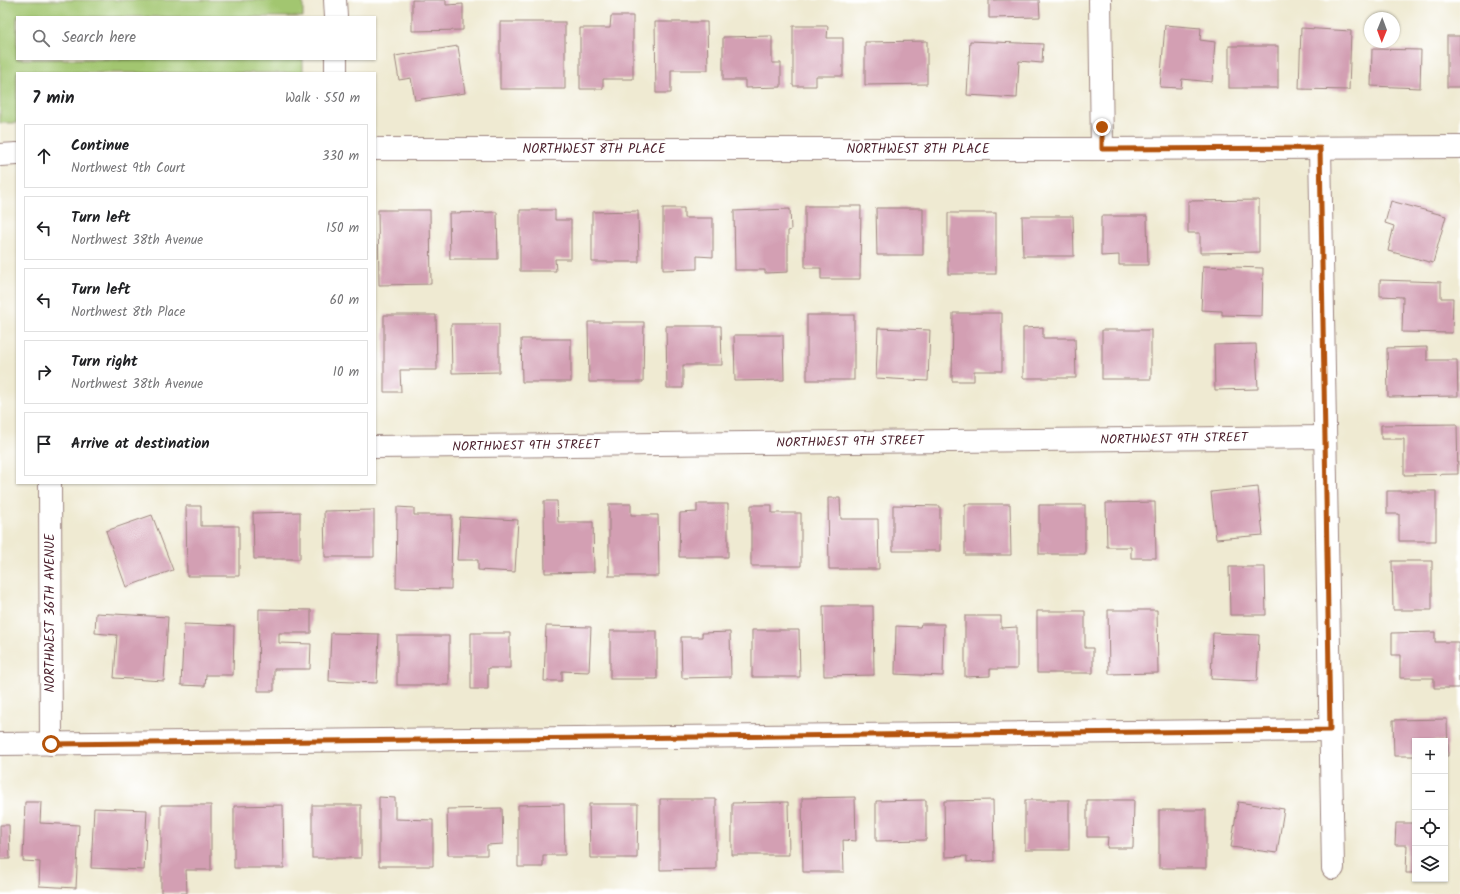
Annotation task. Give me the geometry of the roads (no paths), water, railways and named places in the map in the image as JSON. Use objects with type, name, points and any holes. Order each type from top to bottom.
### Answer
[{"type":"street","points":[[335,0],[336,16]]},
{"type":"street","points":[[1100,0],[1102,149]]},
{"type":"street","points":[[336,60],[336,72]]},
{"type":"street","name":"NORTHWEST 8TH PLACE","points":[[376,149],[1102,149],[1460,147]]},
{"type":"street","points":[[1320,148],[1333,868]]},
{"type":"street","points":[[0,155],[16,154]]},
{"type":"street","name":"NORTHWEST 9TH STREET","points":[[376,447],[1325,437]]},
{"type":"street","name":"NORTHWEST 36TH AVENUE","points":[[50,484],[51,744]]},
{"type":"street","points":[[0,744],[1330,730]]}]
